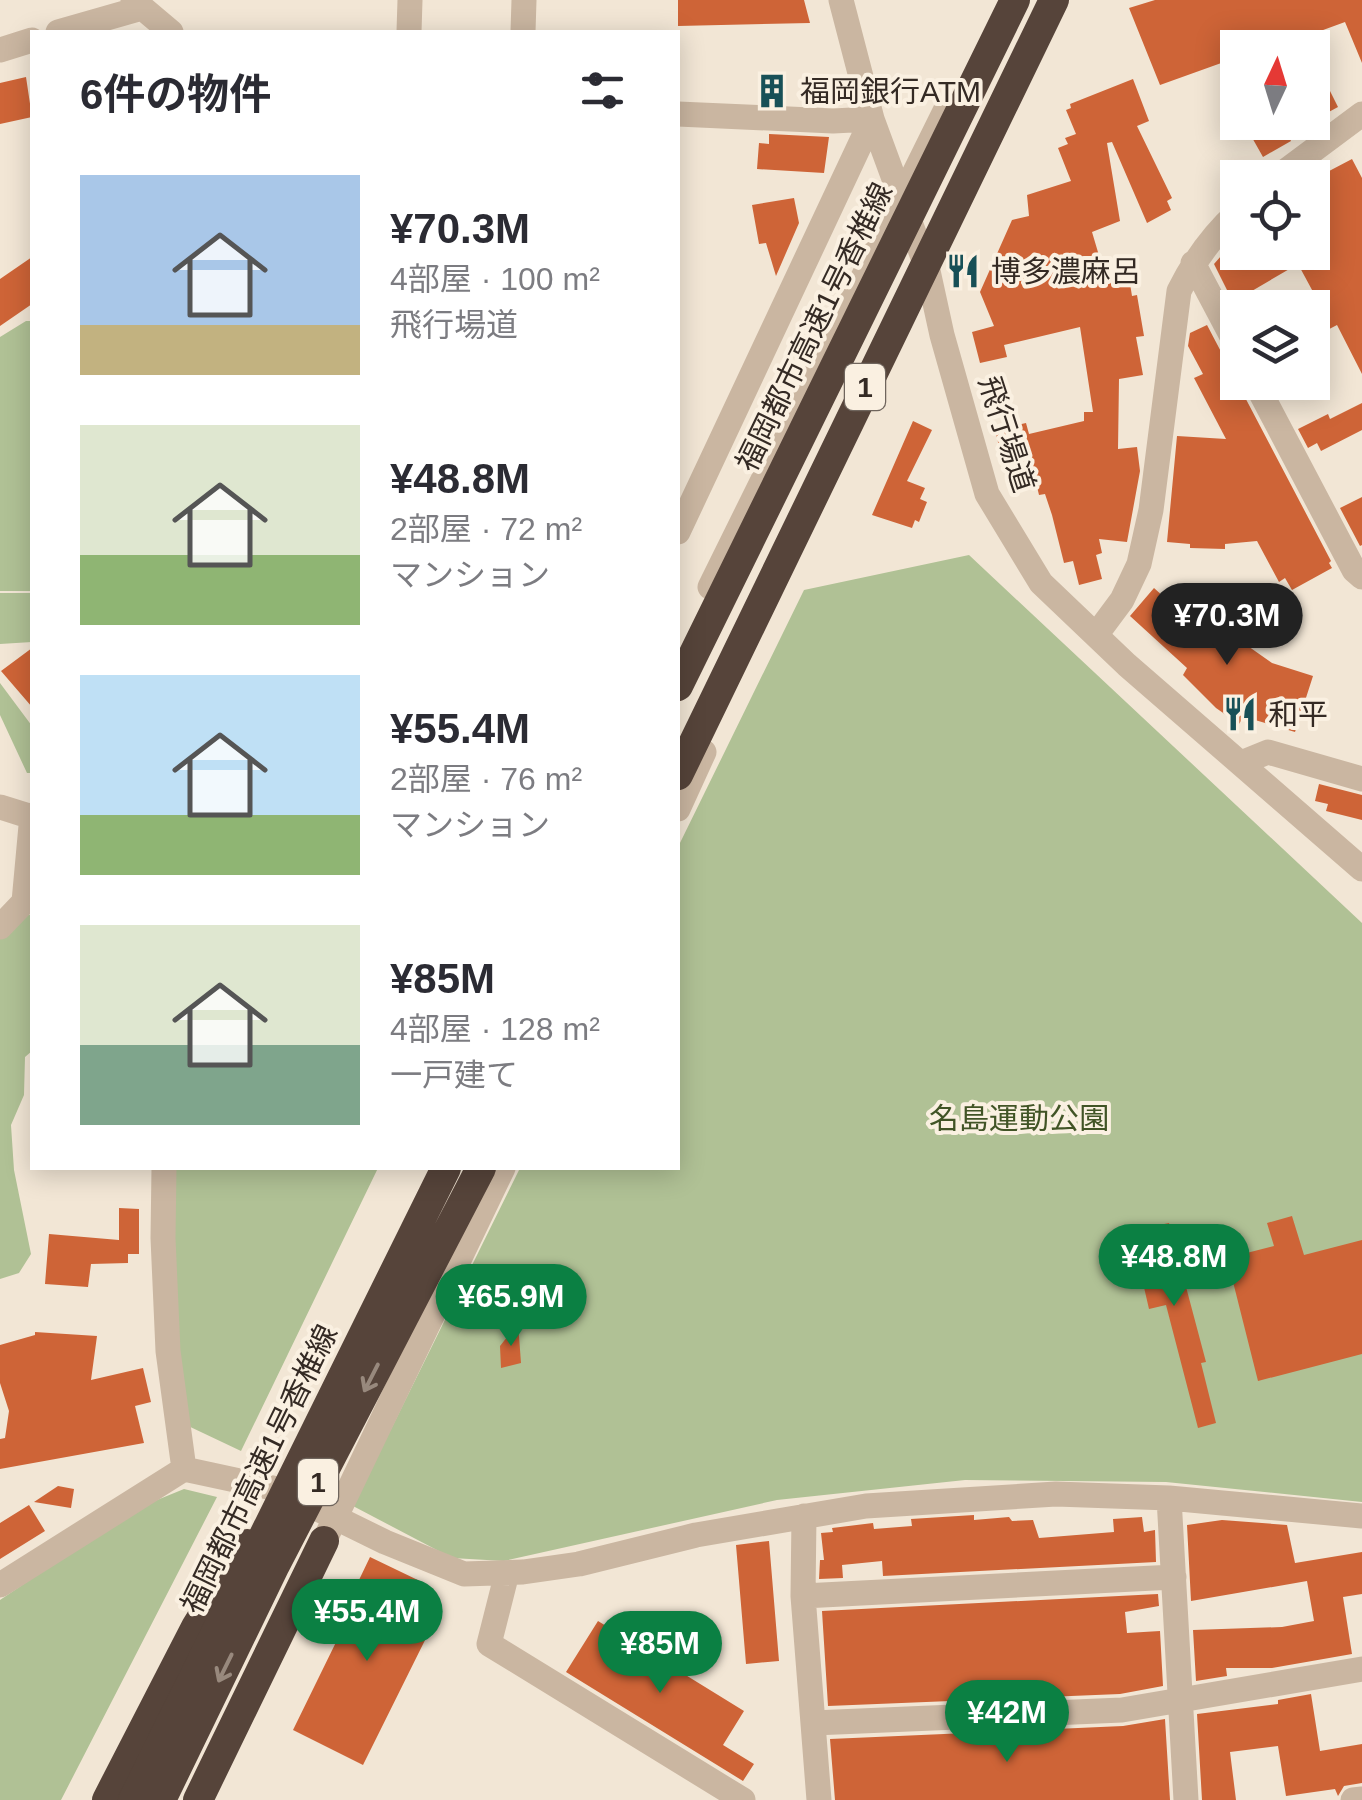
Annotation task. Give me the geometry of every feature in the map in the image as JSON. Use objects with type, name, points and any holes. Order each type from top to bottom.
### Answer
[{"type":"highway","name":"福岡都市高速1号香椎線","points":[[680,682],[1014,0]]},
{"type":"highway","name":"1","points":[[680,772],[1053,0]]},
{"type":"highway","name":"福岡都市高速1号香椎線","points":[[135,1800],[442,1170]]},
{"type":"highway","name":"福岡都市高速1号香椎線","points":[[160,1800],[275,1565],[480,1170]]},
{"type":"highway","points":[[198,1800],[330,1529]]},
{"type":"highway","points":[[107,1800],[196,1627],[248,1542]]},
{"type":"street","points":[[409,30],[410,0]]},
{"type":"street","points":[[524,0],[524,30]]},
{"type":"street","name":"飛行場道","points":[[841,0],[872,119],[928,271],[987,494],[1040,583],[1362,870]]},
{"type":"street","points":[[680,650],[900,196],[1003,0]]},
{"type":"street","points":[[680,806],[928,271],[1035,57],[1053,0]]},
{"type":"street","points":[[64,30],[137,4],[169,30]]},
{"type":"street","points":[[0,50],[30,41]]},
{"type":"street","points":[[680,114],[834,122],[872,119]]},
{"type":"street","points":[[681,519],[872,119]]},
{"type":"street","points":[[1303,160],[1360,121]]},
{"type":"street","points":[[1096,635],[1122,600],[1139,564],[1151,510],[1179,291],[1220,227]]},
{"type":"street","points":[[1193,264],[1220,314]]},
{"type":"street","points":[[1265,400],[1354,570],[1362,577]]},
{"type":"street","points":[[1240,764],[1268,752],[1362,779]]},
{"type":"street","points":[[0,807],[30,815]]},
{"type":"street","points":[[0,926],[28,902],[30,859]]},
{"type":"street","points":[[164,1170],[162,1238],[168,1352],[184,1468]]},
{"type":"street","points":[[135,1800],[248,1542],[442,1170]]},
{"type":"street","points":[[181,1800],[330,1529],[502,1170]]},
{"type":"street","points":[[0,1585],[184,1468],[277,1489],[330,1529],[464,1574],[579,1564],[696,1535],[866,1506],[1056,1494],[1170,1498],[1362,1516]]},
{"type":"street","points":[[1170,1498],[1186,1800]]},
{"type":"street","points":[[804,1516],[803,1596],[819,1800]]},
{"type":"street","points":[[507,1572],[489,1644],[743,1800]]},
{"type":"street","points":[[803,1596],[1174,1577]]},
{"type":"street","points":[[812,1722],[1122,1710],[1362,1669]]},
{"type":"street","points":[[1353,1800],[1362,1798]]},
{"type":"green space","points":[[30,321],[30,591],[0,591],[0,337]]},
{"type":"green space","name":"名島運動公園","points":[[969,555],[1362,923],[1362,1502],[1166,1482],[965,1480],[777,1500],[504,1561],[452,1558],[353,1506],[519,1170],[680,1170],[680,843],[804,590]]},
{"type":"green space","points":[[0,593],[30,593],[30,642],[0,644]]},
{"type":"green space","points":[[0,683],[30,723],[30,773],[27,773],[0,715]]},
{"type":"green space","points":[[30,915],[30,1053],[25,1057],[24,1095],[11,1125],[14,1170],[31,1254],[19,1273],[0,1279],[0,923]]},
{"type":"green space","points":[[172,1170],[377,1170],[241,1451],[184,1424],[173,1355]]},
{"type":"green space","points":[[184,1489],[217,1497],[61,1800],[0,1800],[0,1600],[135,1509]]},
{"type":"building","points":[[678,0],[804,0],[810,23],[678,26]]},
{"type":"building","points":[[1155,0],[1362,0],[1362,63],[1345,22],[1323,30],[1220,30],[1220,63],[1160,85],[1129,8]]},
{"type":"building","points":[[26,77],[30,117],[0,124],[0,83]]},
{"type":"building","points":[[1133,79],[1149,121],[1137,126],[1172,198],[1167,201],[1171,210],[1147,223],[1112,142],[1107,143],[1120,221],[1092,232],[1103,269],[1127,265],[1132,296],[1137,295],[1144,336],[1136,337],[1143,375],[1119,379],[1118,449],[1137,447],[1140,471],[1127,542],[1099,539],[1102,553],[1096,555],[1102,579],[1079,585],[1073,561],[1064,563],[1045,494],[1039,495],[1029,453],[1007,458],[1006,453],[1001,454],[995,430],[1026,423],[1029,434],[1084,421],[1084,412],[1093,412],[1080,327],[1004,345],[1007,357],[980,363],[972,332],[994,326],[980,292],[1012,220],[1029,216],[1027,195],[1071,181],[1058,148],[1068,144],[1065,138],[1076,134],[1066,110],[1071,108],[1070,104]]},
{"type":"building","points":[[1330,91],[1338,107],[1330,111]]},
{"type":"building","points":[[769,134],[829,137],[824,173],[757,169],[759,143],[769,144]]},
{"type":"building","points":[[1253,140],[1291,140],[1291,141],[1263,157]]},
{"type":"building","points":[[1352,159],[1362,178],[1362,374],[1337,325],[1330,329],[1330,290],[1312,290],[1301,270],[1330,270],[1330,171]]},
{"type":"building","points":[[794,198],[799,223],[776,276],[766,243],[759,244],[752,205]]},
{"type":"building","points":[[1220,257],[1220,270],[1288,270],[1254,290],[1227,290],[1214,264]]},
{"type":"building","points":[[30,258],[30,305],[0,326],[0,279]]},
{"type":"building","points":[[1207,325],[1220,350],[1220,400],[1246,400],[1331,561],[1332,568],[1292,590],[1285,578],[1279,582],[1257,541],[1225,544],[1225,549],[1190,548],[1190,544],[1167,542],[1177,436],[1226,439],[1194,378],[1203,374],[1188,346],[1190,333]]},
{"type":"building","points":[[1362,403],[1362,430],[1321,451],[1317,443],[1308,448],[1298,429]]},
{"type":"building","points":[[913,421],[932,430],[907,481],[925,488],[920,499],[927,502],[919,522],[915,520],[912,528],[872,515]]},
{"type":"building","points":[[1362,497],[1362,545],[1360,546],[1340,508]]},
{"type":"building","points":[[1154,588],[1206,635],[1209,630],[1242,648],[1245,644],[1272,663],[1313,676],[1295,732],[1245,714],[1239,724],[1216,708],[1183,675],[1187,668],[1130,616]]},
{"type":"building","points":[[30,649],[30,705],[1,671]]},
{"type":"building","points":[[1319,784],[1362,795],[1362,820],[1326,811],[1328,804],[1315,801]]},
{"type":"building","points":[[119,1208],[139,1209],[139,1254],[128,1254],[128,1263],[91,1264],[88,1287],[45,1284],[49,1234],[119,1240]]},
{"type":"building","points":[[1292,1216],[1304,1255],[1362,1240],[1362,1354],[1258,1381],[1227,1258],[1274,1246],[1267,1223]]},
{"type":"building","points":[[1169,1223],[1206,1362],[1201,1363],[1216,1423],[1198,1428],[1166,1305],[1149,1309],[1131,1231]]},
{"type":"building","points":[[518,1323],[521,1363],[501,1368],[500,1346]]},
{"type":"building","points":[[35,1332],[97,1336],[91,1380],[143,1368],[151,1402],[135,1406],[144,1443],[0,1469],[0,1439],[5,1438],[9,1411],[0,1383],[0,1345]]},
{"type":"building","points":[[58,1486],[74,1489],[71,1508],[34,1502]]},
{"type":"building","points":[[29,1505],[45,1531],[0,1559],[0,1523]]},
{"type":"building","points":[[974,1515],[974,1520],[1033,1520],[1039,1538],[1114,1532],[1113,1519],[1142,1517],[1144,1532],[1155,1530],[1156,1562],[883,1576],[882,1561],[842,1565],[843,1578],[819,1579],[820,1560],[824,1560],[821,1533],[833,1532],[832,1528],[873,1523],[874,1529],[912,1526],[911,1519]]},
{"type":"building","points":[[1222,1520],[1287,1525],[1295,1563],[1362,1552],[1362,1594],[1343,1597],[1352,1654],[1272,1668],[1226,1668],[1227,1676],[1196,1681],[1193,1630],[1282,1627],[1314,1621],[1307,1581],[1191,1601],[1187,1525]]},
{"type":"building","points":[[769,1541],[779,1661],[746,1664],[736,1545]]},
{"type":"building","points":[[370,1557],[424,1583],[412,1606],[436,1618],[363,1765],[293,1730],[365,1583],[359,1580]]},
{"type":"building","points":[[1158,1594],[1159,1606],[1125,1612],[1127,1633],[1160,1631],[1163,1686],[1120,1694],[828,1706],[822,1611]]},
{"type":"building","points":[[598,1621],[744,1711],[723,1745],[754,1764],[743,1781],[566,1672]]},
{"type":"building","points":[[1311,1694],[1320,1751],[1362,1744],[1362,1783],[1344,1786],[1338,1796],[1335,1789],[1286,1796],[1278,1746],[1230,1752],[1236,1800],[1202,1800],[1197,1714],[1278,1704],[1278,1700]]},
{"type":"building","points":[[1165,1719],[1170,1800],[835,1800],[830,1739],[1123,1726]]},
{"type":"place","name":"福岡銀行ATM","points":[[772,91]]},
{"type":"place","name":"博多濃麻呂","points":[[963,271]]},
{"type":"place","name":"和平","points":[[1240,714]]}]
